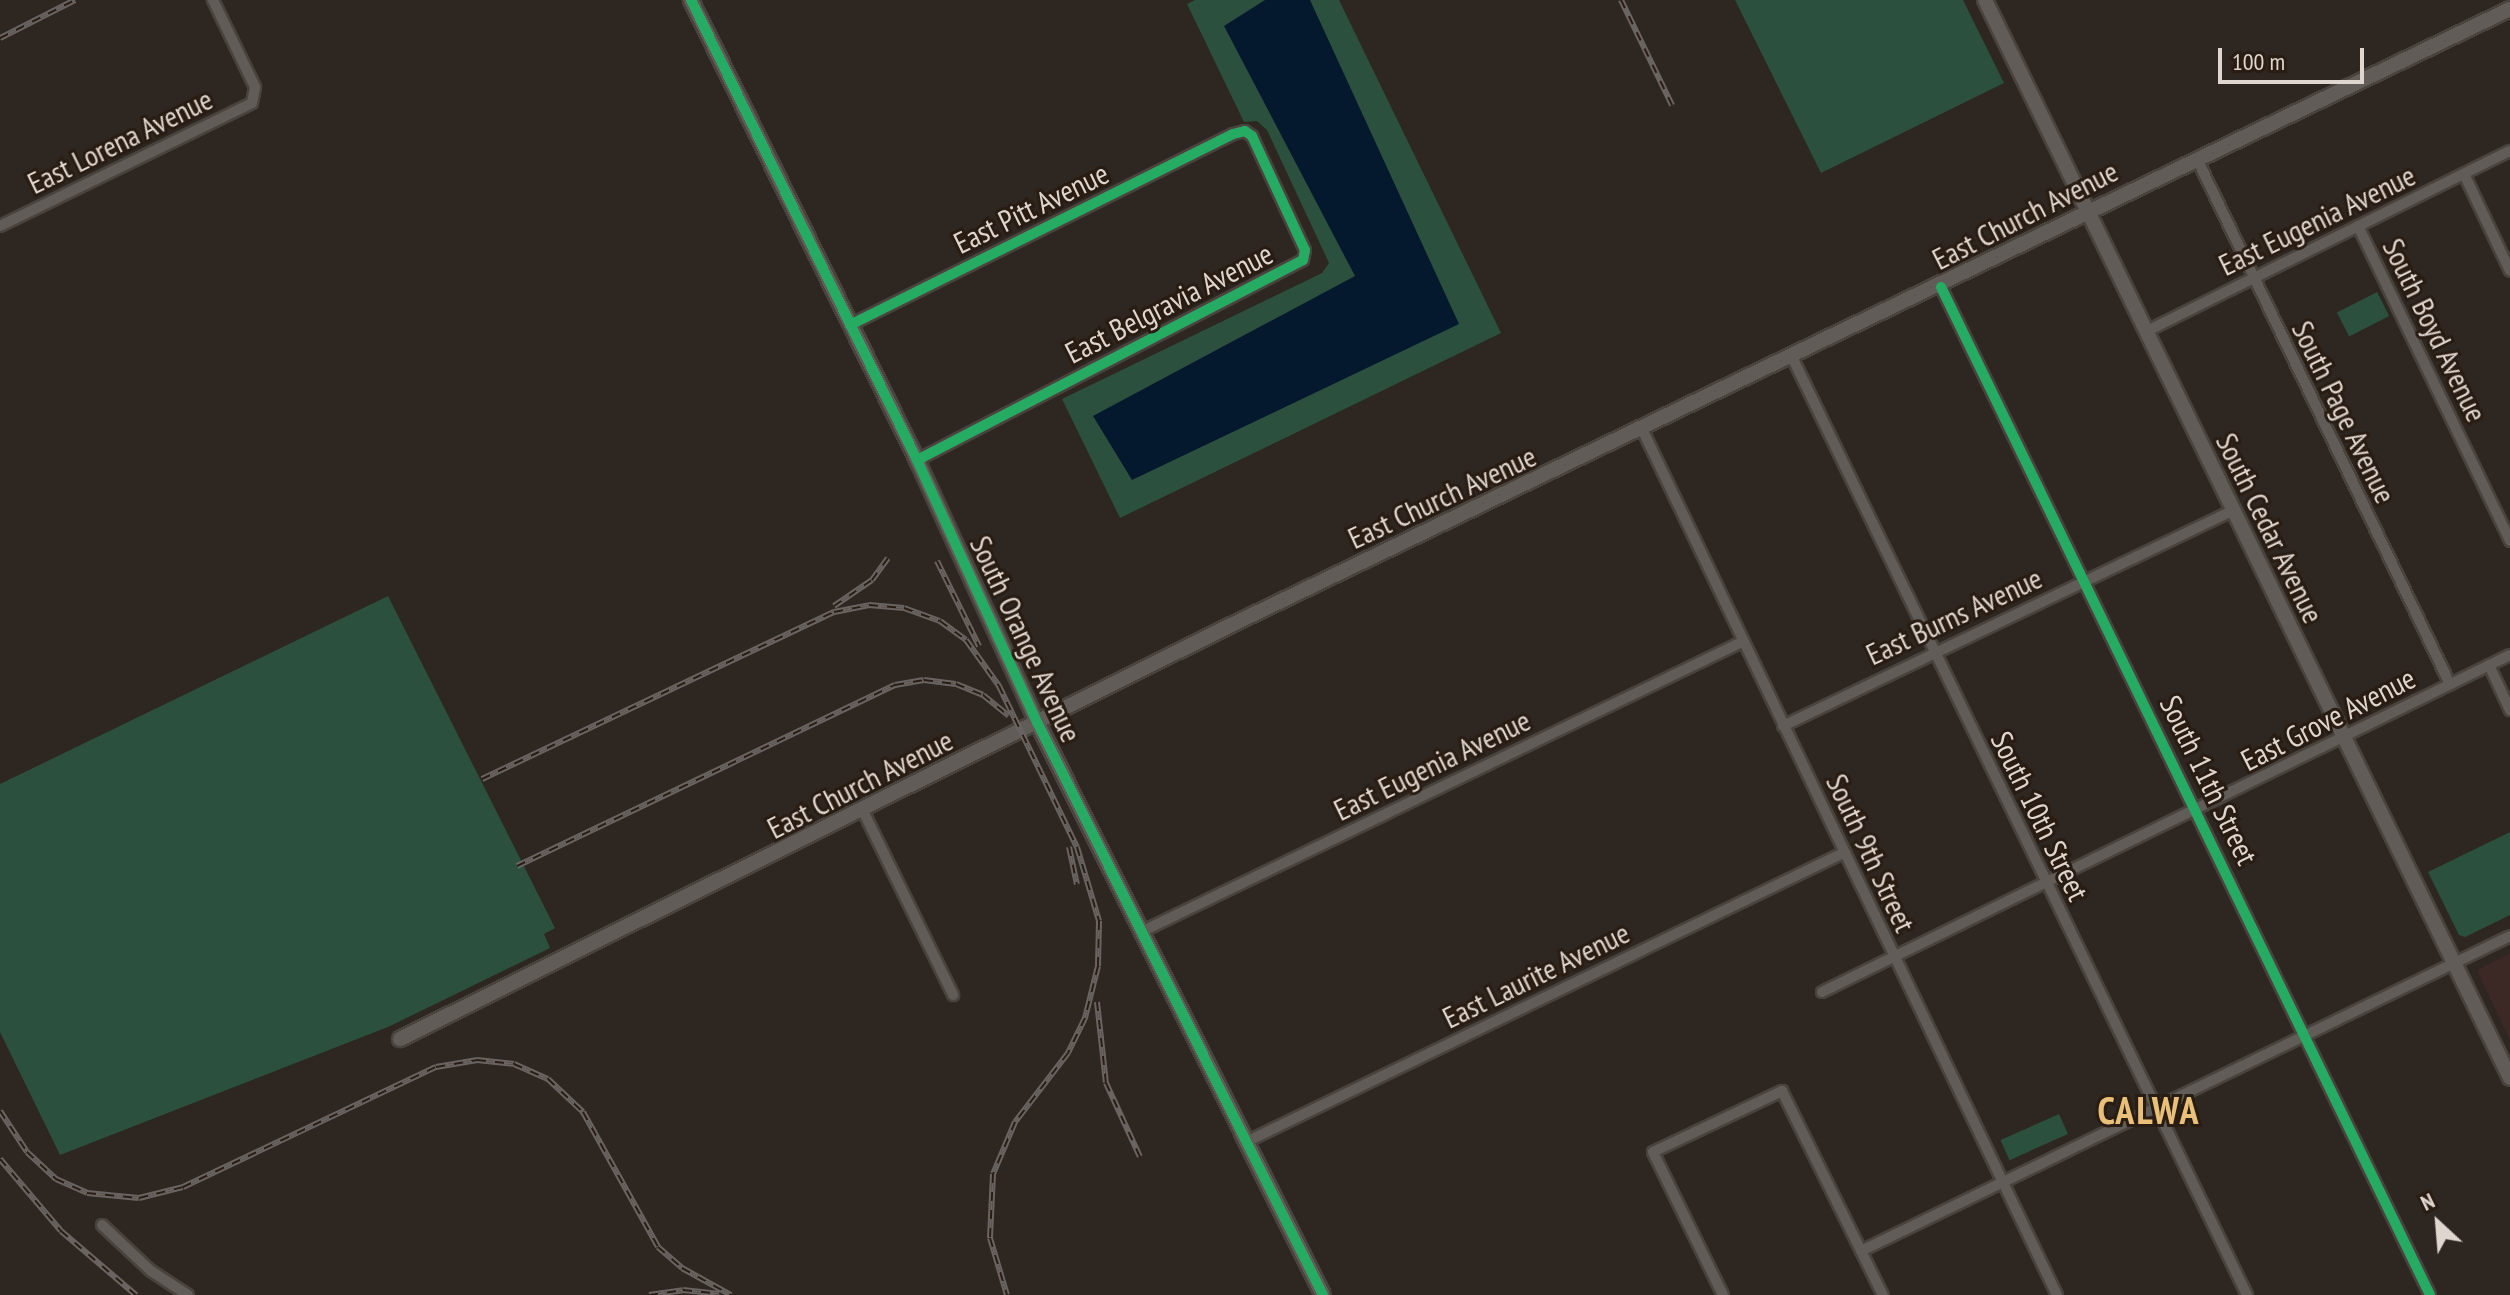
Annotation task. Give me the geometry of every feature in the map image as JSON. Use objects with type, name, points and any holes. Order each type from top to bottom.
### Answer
[{"type":"main road","name":"South Orange Avenue","points":[[691,0],[917,460],[1038,724],[1323,1295]]},
{"type":"main road","name":"South Cedar Avenue","points":[[1985,0],[2234,510],[2451,965],[2510,1078]]},
{"type":"main road","name":"East Church Avenue","points":[[400,1039],[1038,724],[1227,627],[1643,431],[1941,287],[2088,211],[2510,9]]},
{"type":"street","name":"East Lorena Avenue","points":[[0,226],[245,107],[256,93],[213,0]]},
{"type":"street","name":"East Belgravia Avenue","points":[[917,460],[1303,260],[1305,250],[1252,136],[1245,131],[1233,134]]},
{"type":"street","name":"East Pitt Avenue","points":[[850,325],[1233,134]]},
{"type":"street","name":"East Eugenia Avenue","points":[[2145,332],[2510,151]]},
{"type":"street","name":"South Page Avenue","points":[[2197,159],[2450,684]]},
{"type":"street","points":[[2464,174],[2510,271]]},
{"type":"street","name":"South Boyd Avenue","points":[[2358,226],[2510,541]]},
{"type":"street","name":"South 11th Street","points":[[1941,287],[2198,810],[2430,1295]]},
{"type":"street","name":"South 10th Street","points":[[1792,357],[2153,1110],[2247,1295]]},
{"type":"street","name":"South 9th Street","points":[[1643,431],[2057,1295]]},
{"type":"street","name":"East Burns Avenue","points":[[1783,726],[1933,651],[2234,510]]},
{"type":"street","name":"East Eugenia Avenue","points":[[1143,931],[1742,642]]},
{"type":"street","name":"East Grove Avenue","points":[[1822,992],[2510,655]]},
{"type":"street","points":[[2489,665],[2510,710]]},
{"type":"street","points":[[863,811],[953,995]]},
{"type":"street","name":"East Laurite Avenue","points":[[1248,1141],[1845,852]]},
{"type":"street","points":[[1861,1251],[2510,936]]},
{"type":"street","points":[[1723,1295],[1653,1152],[1782,1091],[1883,1295]]},
{"type":"street","points":[[102,1225],[151,1271],[188,1295]]},
{"type":"shaded area","points":[[2510,953],[2510,1041],[2477,970]]},
{"type":"green space","points":[[1195,0],[1339,0],[1501,333],[1120,518],[1062,399],[1322,273],[1329,263],[1267,130],[1257,121],[1244,122],[1187,4]]},
{"type":"green space","points":[[1735,0],[1963,0],[2004,83],[1821,173]]},
{"type":"green space","points":[[2377,292],[2389,316],[2349,336],[2337,312]]},
{"type":"green space","points":[[388,596],[555,928],[544,934],[550,948],[388,1027],[60,1155],[0,1032],[0,784]]},
{"type":"green space","points":[[2510,832],[2510,915],[2465,937],[2459,935],[2428,872]]},
{"type":"green space","points":[[2059,1114],[2068,1134],[2009,1160],[2001,1140]]},
{"type":"water","points":[[1265,0],[1310,0],[1459,324],[1132,480],[1093,416],[1355,276],[1224,26]]},
{"type":"railway","points":[[0,38],[75,0]]},
{"type":"railway","points":[[1621,0],[1672,105]]},
{"type":"railway","points":[[834,606],[872,580],[888,558]]},
{"type":"railway","points":[[937,561],[979,646]]},
{"type":"railway","points":[[482,779],[834,612],[869,605],[904,608],[940,621],[966,640],[999,686],[1077,847],[1099,921],[1098,966],[1085,1018],[1068,1053],[1015,1122],[993,1174],[990,1238],[1007,1295]]},
{"type":"railway","points":[[517,866],[895,685],[924,680],[956,684],[983,695],[1009,716]]},
{"type":"railway","points":[[1069,847],[1077,884]]},
{"type":"railway","points":[[1097,1002],[1106,1083],[1140,1157]]},
{"type":"railway","points":[[0,1111],[27,1152],[56,1179],[87,1193],[139,1198],[183,1187],[436,1067],[477,1060],[514,1064],[548,1079],[583,1112],[658,1247],[682,1268],[731,1295]]},
{"type":"railway","points":[[0,1159],[61,1231],[136,1295]]},
{"type":"railway","points":[[649,1295],[683,1290],[720,1294]]},
{"type":"cycle path","points":[[691,0],[917,460],[1038,724],[1323,1295]]},
{"type":"cycle path","points":[[850,325],[1233,134],[1245,131],[1252,136],[1305,250],[1303,260],[917,460]]},
{"type":"cycle path","points":[[1941,287],[2430,1295]]},
{"type":"district","name":"CALWA","points":[[2149,1110]]}]
